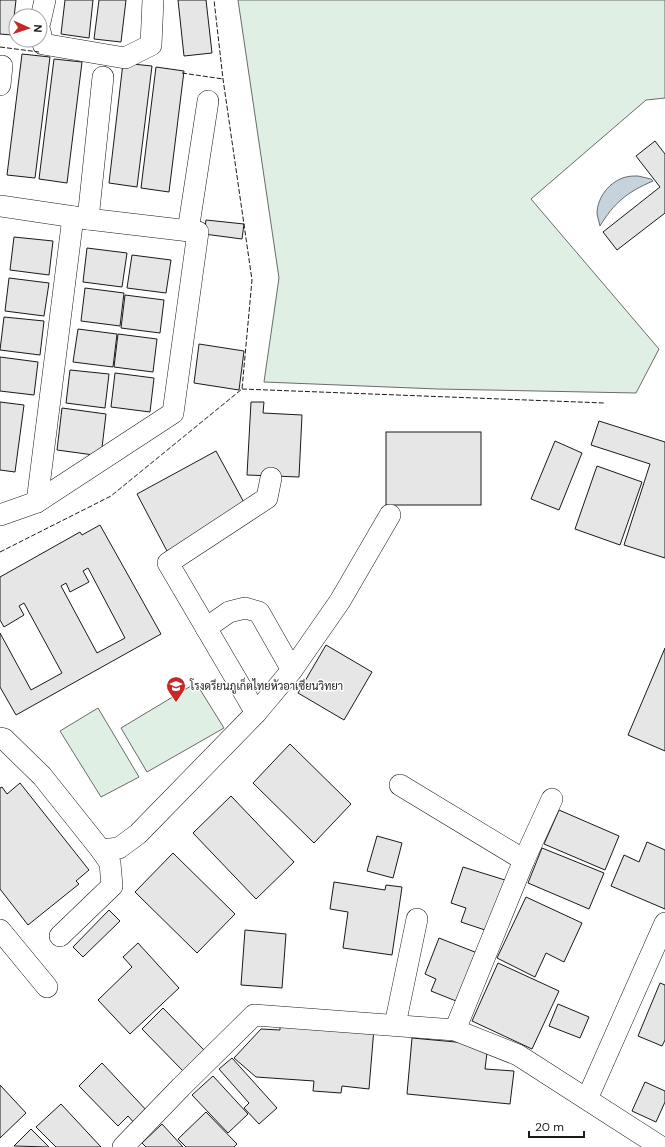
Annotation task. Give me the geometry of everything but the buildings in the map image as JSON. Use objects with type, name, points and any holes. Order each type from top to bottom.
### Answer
[{"type":"street","points":[[48,45],[125,58],[150,45],[153,0]]},
{"type":"street","points":[[37,502],[103,77]]},
{"type":"street","points":[[188,231],[208,101]]},
{"type":"street","points":[[0,206],[81,218],[198,232],[173,413],[37,502],[0,515]]},
{"type":"street","points":[[256,713],[168,563],[268,498],[271,478]]},
{"type":"street","points":[[101,850],[119,848],[138,834],[256,713],[292,670],[340,601],[390,515]]},
{"type":"street","points":[[206,628],[229,612],[245,608],[259,612],[292,670]]},
{"type":"street","points":[[0,738],[4,739],[42,776],[110,863],[112,886],[60,936]]},
{"type":"street","points":[[400,784],[524,860]]},
{"type":"street","points":[[455,1030],[524,860],[552,799]]},
{"type":"street","points":[[395,1025],[417,919]]},
{"type":"street","points":[[587,1099],[665,923]]},
{"type":"street","points":[[0,930],[47,987]]},
{"type":"street","points":[[123,1147],[254,1015],[455,1030],[518,1055],[661,1147]]},
{"type":"green space","points":[[238,0],[665,0],[665,98],[646,100],[531,199],[659,349],[636,393],[438,389],[264,382],[279,278]]},
{"type":"green space","points":[[196,683],[224,728],[147,772],[121,728]]},
{"type":"green space","points":[[98,708],[139,777],[101,797],[60,731]]},
{"type":"shaded area","points":[[638,176],[651,179],[653,181],[636,189],[622,199],[600,226],[597,214],[599,202],[602,196],[610,186],[620,179]]},
{"type":"fence","points":[[0,552],[111,496],[242,389],[252,280],[223,79],[214,0]]},
{"type":"fence","points":[[0,47],[39,52]]},
{"type":"fence","points":[[182,73],[223,79]]},
{"type":"fence","points":[[242,389],[604,403]]},
{"type":"place","name":"โรงดรียนภูเก็ตไทยหัวอาเซียนวิทยา","points":[[176,703]]}]
